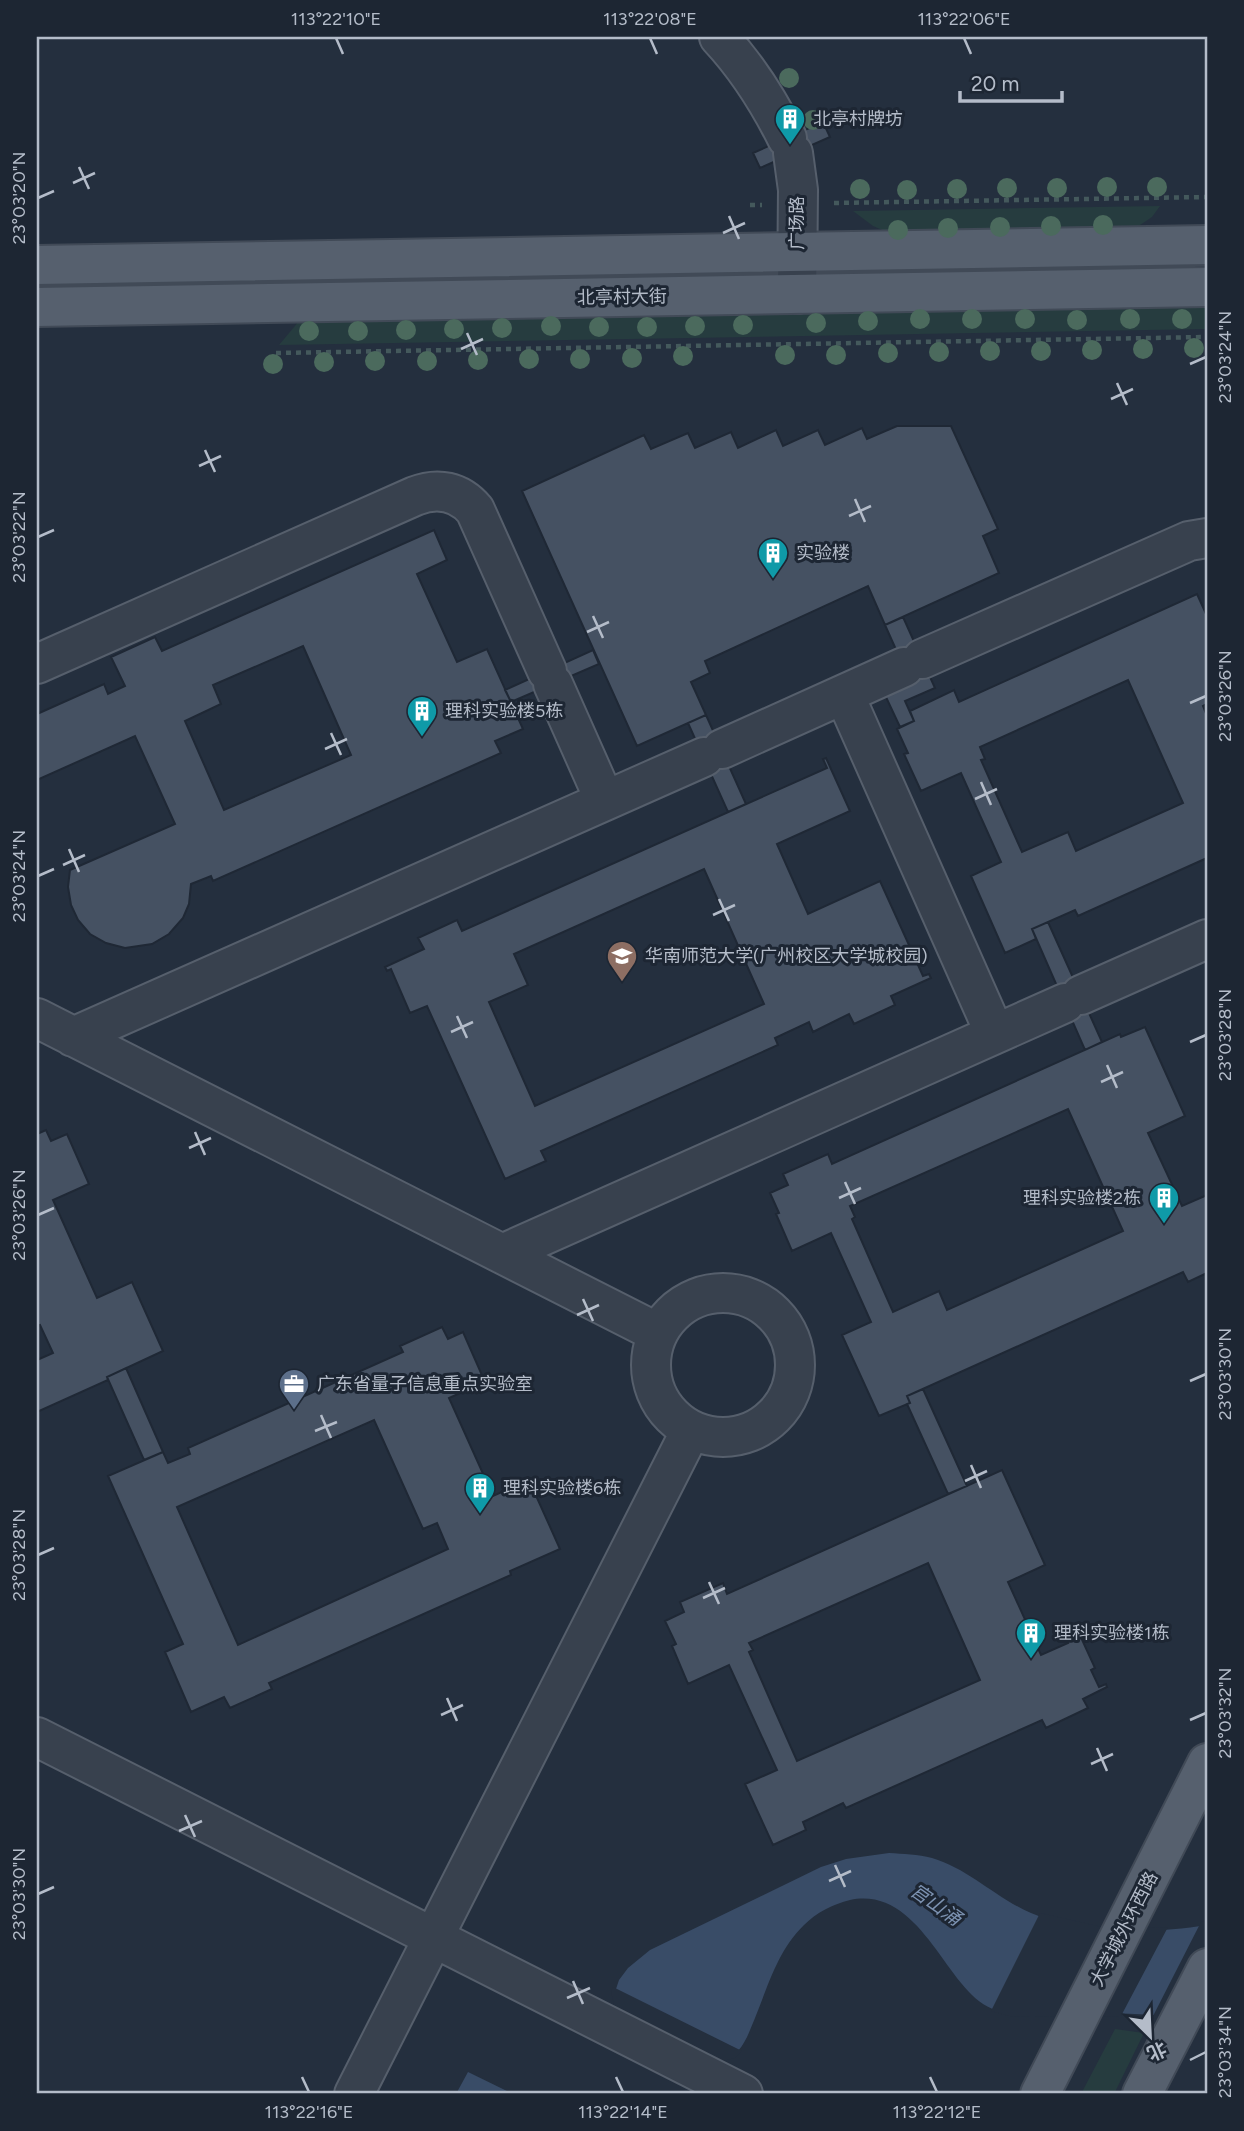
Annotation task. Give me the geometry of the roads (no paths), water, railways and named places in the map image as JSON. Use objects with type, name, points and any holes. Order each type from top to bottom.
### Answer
[{"type":"main road","points":[[37,265],[1207,245]]},
{"type":"main road","name":"北亭村大街","points":[[37,307],[1207,287]]},
{"type":"main road","name":"大学城外环西路","points":[[1040,2094],[1207,1763]]},
{"type":"main road","points":[[1142,2094],[1207,1968]]},
{"type":"street","name":"广场路","points":[[719,37],[746,69],[777,117],[790,146],[798,190],[797,294]]},
{"type":"street","points":[[37,664],[415,496],[425,492],[443,491],[462,498],[475,510],[604,801]]},
{"type":"street","points":[[74,1037],[1189,541],[1207,538]]},
{"type":"street","points":[[844,694],[995,1034]]},
{"type":"street","points":[[502,1254],[1207,939]]},
{"type":"street","points":[[37,1018],[658,1333]]},
{"type":"street","points":[[723,1292],[743,1295],[762,1303],[777,1316],[788,1332],[795,1351],[796,1371],[791,1391],[782,1408],[767,1423],[750,1432],[730,1437],[710,1436],[691,1430],[675,1419],[654,1388],[652,1351],[658,1333],[669,1316],[685,1303],[704,1295],[723,1292]]},
{"type":"street","points":[[354,2094],[691,1430]]},
{"type":"street","points":[[37,1737],[736,2091]]},
{"type":"water","name":"官山涌","points":[[889,1853],[921,1856],[945,1863],[1018,1907],[1072,1925],[1141,1931],[1207,1925],[1182,2017],[1108,2013],[1033,2014],[996,2010],[979,2001],[963,1985],[916,1925],[897,1909],[876,1900],[850,1900],[831,1907],[804,1925],[787,1946],[748,2036],[738,2051],[615,1992],[619,1980],[628,1968],[650,1950],[821,1867],[846,1859]]},
{"type":"water","points":[[468,2072],[513,2094],[456,2094]]},
{"type":"place","name":"北亭村牌坊","points":[[790,146]]},
{"type":"place","name":"实验楼","points":[[773,580]]},
{"type":"place","name":"理科实验楼5栋","points":[[422,738]]},
{"type":"place","name":"华南师范大学(广州校区大学城校园)","points":[[622,983]]},
{"type":"place","name":"理科实验楼2栋","points":[[1164,1225]]},
{"type":"place","name":"广东省量子信息重点实验室","points":[[294,1411]]},
{"type":"place","name":"理科实验楼6栋","points":[[480,1515]]},
{"type":"place","name":"理科实验楼1栋","points":[[1031,1660]]}]
